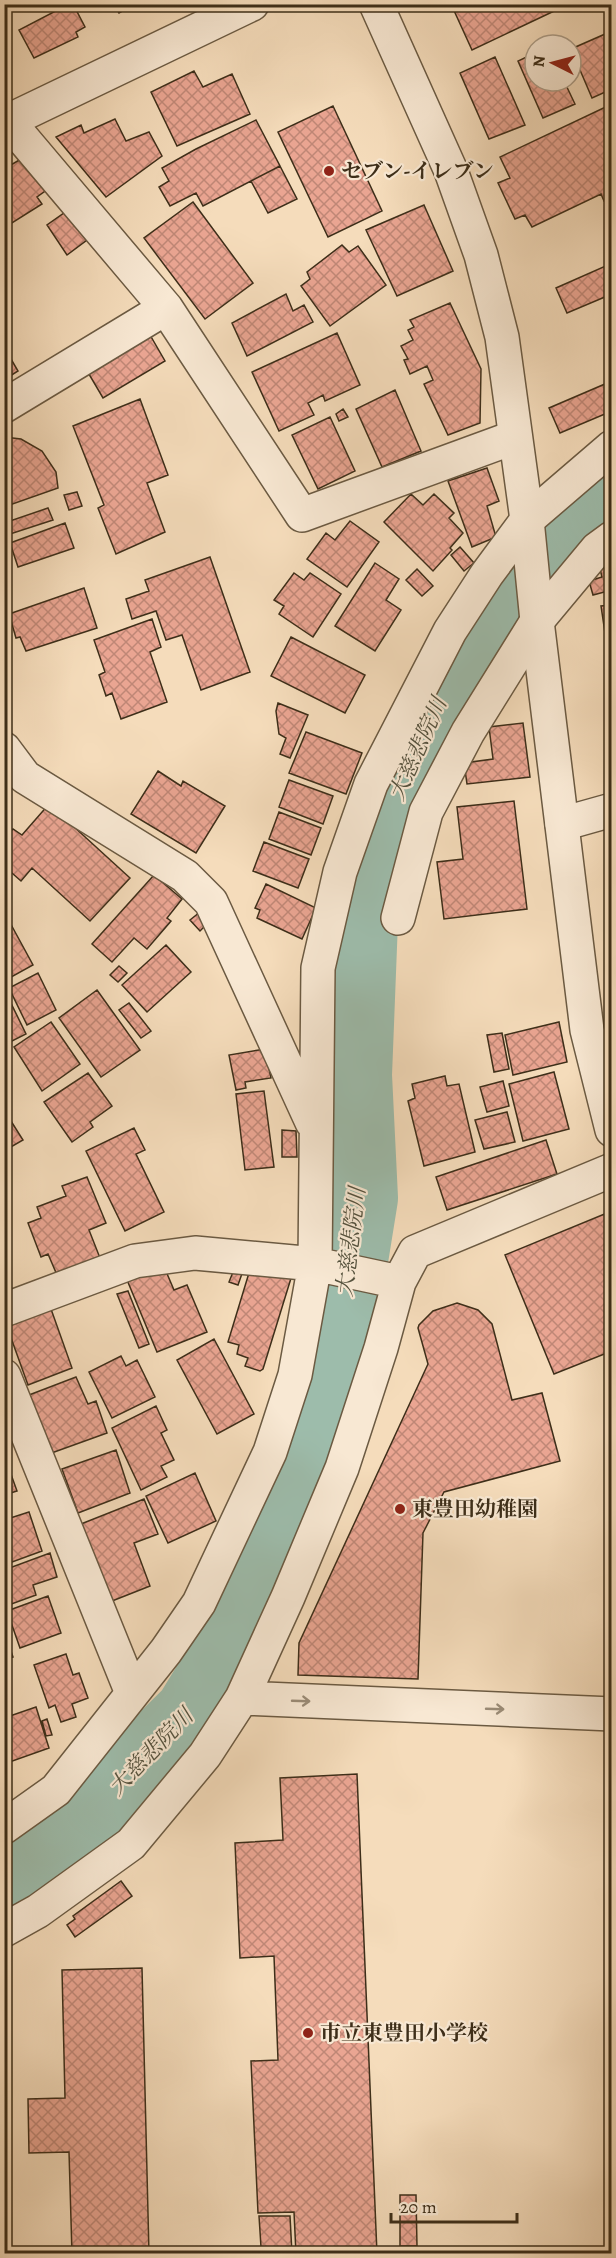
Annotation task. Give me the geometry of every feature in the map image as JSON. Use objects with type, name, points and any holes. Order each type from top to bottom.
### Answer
[{"type":"street","points":[[252,4],[6,122],[166,308],[302,515],[515,436]]},
{"type":"street","points":[[376,4],[451,171],[482,255],[502,337],[527,520],[537,621],[587,1030],[612,1130]]},
{"type":"street","points":[[4,406],[166,308]]},
{"type":"street","points":[[4,1827],[56,1790],[166,1651],[199,1603],[270,1452],[295,1374],[315,1264],[318,968],[340,872],[372,784],[450,631],[487,574],[527,520],[612,447]]},
{"type":"street","points":[[398,918],[426,812],[468,732],[537,621],[597,549],[612,537]]},
{"type":"street","points":[[4,749],[25,777],[185,876],[211,902],[316,1132]]},
{"type":"street","points":[[562,824],[612,810]]},
{"type":"street","points":[[4,1930],[38,1911],[131,1844],[205,1755],[242,1698],[288,1597],[342,1468],[381,1348],[399,1281],[415,1252],[612,1170]]},
{"type":"street","points":[[4,1310],[135,1261],[195,1253],[315,1264],[399,1281]]},
{"type":"street","points":[[4,1376],[132,1693]]},
{"type":"street","points":[[242,1698],[612,1714]]},
{"type":"building","points":[[73,4],[85,27],[76,32],[78,37],[34,58],[19,30]]},
{"type":"building","points":[[114,4],[135,4],[119,13]]},
{"type":"building","points":[[451,4],[569,4],[472,50]]},
{"type":"building","points":[[612,31],[612,89],[592,98],[583,77],[583,44]]},
{"type":"building","points":[[495,57],[525,125],[489,139],[460,73]]},
{"type":"building","points":[[523,59],[523,72],[518,61]]},
{"type":"building","points":[[194,71],[203,87],[232,74],[250,114],[177,146],[151,92]]},
{"type":"building","points":[[532,93],[570,93],[575,104],[543,118]]},
{"type":"building","points":[[612,104],[612,197],[604,201],[601,194],[532,227],[525,215],[515,219],[498,183],[510,178],[500,157]]},
{"type":"building","points":[[333,106],[382,211],[328,237],[278,132]]},
{"type":"building","points":[[115,119],[126,141],[149,132],[162,156],[106,197],[56,137],[81,125],[84,133]]},
{"type":"building","points":[[256,120],[280,166],[203,206],[196,193],[170,206],[159,187],[169,181],[162,168]]},
{"type":"building","points":[[26,156],[48,189],[37,197],[42,204],[4,228],[4,169]]},
{"type":"building","points":[[280,166],[297,199],[268,213],[251,181]]},
{"type":"building","points":[[193,202],[253,283],[205,319],[144,238]]},
{"type":"building","points":[[424,205],[453,271],[397,296],[366,230]]},
{"type":"building","points":[[71,208],[91,237],[67,255],[47,225]]},
{"type":"building","points":[[342,245],[349,252],[358,246],[386,285],[330,326],[301,286],[310,279],[307,272]]},
{"type":"building","points":[[610,264],[612,294],[567,313],[556,288]]},
{"type":"building","points":[[286,294],[293,311],[304,305],[313,322],[247,356],[232,323]]},
{"type":"building","points":[[450,303],[481,369],[480,423],[448,435],[424,384],[433,380],[427,366],[410,374],[404,360],[408,359],[401,346],[413,340],[408,330],[414,327],[410,320]]},
{"type":"building","points":[[146,328],[165,361],[103,398],[83,364]]},
{"type":"building","points":[[337,333],[360,385],[325,401],[323,395],[308,403],[314,415],[279,431],[252,372]]},
{"type":"building","points":[[4,347],[18,371],[4,380]]},
{"type":"building","points":[[612,381],[612,411],[560,433],[549,408]]},
{"type":"building","points":[[395,390],[421,451],[382,467],[356,409]]},
{"type":"building","points":[[140,399],[168,475],[147,483],[165,532],[116,554],[98,508],[104,505],[73,426]]},
{"type":"building","points":[[343,409],[348,417],[339,421],[336,414]]},
{"type":"building","points":[[330,417],[355,471],[318,489],[292,435]]},
{"type":"building","points":[[4,437],[21,439],[42,451],[56,472],[58,488],[4,507]]},
{"type":"building","points":[[487,468],[499,501],[487,506],[496,537],[472,547],[448,481]]},
{"type":"building","points":[[77,492],[82,506],[69,510],[64,495]]},
{"type":"building","points":[[411,494],[423,505],[434,494],[454,513],[449,518],[463,533],[450,548],[452,550],[433,571],[384,522]]},
{"type":"building","points":[[48,508],[53,520],[4,536],[4,523]]},
{"type":"building","points":[[350,521],[379,542],[347,587],[307,559],[326,533],[335,540]]},
{"type":"building","points":[[65,523],[74,548],[18,567],[10,543]]},
{"type":"building","points":[[460,547],[474,563],[464,571],[451,555]]},
{"type":"building","points":[[210,557],[250,672],[201,690],[182,635],[166,640],[156,611],[132,619],[126,599],[149,591],[145,580]]},
{"type":"building","points":[[375,563],[399,579],[386,600],[401,610],[375,651],[335,626]]},
{"type":"building","points":[[612,566],[612,590],[593,595],[589,581],[602,577],[600,569]]},
{"type":"building","points":[[417,569],[433,586],[422,596],[406,580]]},
{"type":"building","points":[[294,573],[304,580],[310,573],[341,594],[313,637],[279,614],[284,606],[274,600]]},
{"type":"building","points":[[84,588],[97,628],[26,651],[20,637],[16,638],[9,614]]},
{"type":"building","points":[[612,605],[612,632],[605,633],[601,606]]},
{"type":"building","points":[[152,619],[161,647],[150,652],[167,702],[121,719],[112,693],[106,696],[99,675],[105,672],[94,640]]},
{"type":"building","points":[[291,637],[365,675],[345,713],[271,676]]},
{"type":"building","points":[[278,703],[308,715],[290,758],[280,754],[286,738],[279,734],[276,711]]},
{"type":"building","points":[[523,723],[530,777],[467,784],[464,763],[493,759],[489,727]]},
{"type":"building","points":[[306,732],[362,753],[346,794],[289,773]]},
{"type":"building","points":[[158,771],[181,786],[183,781],[225,806],[196,853],[131,814]]},
{"type":"building","points":[[289,780],[333,796],[323,824],[279,807]]},
{"type":"building","points":[[514,801],[527,909],[444,919],[437,862],[463,859],[457,807]]},
{"type":"building","points":[[49,804],[130,878],[90,921],[32,868],[21,881],[4,866],[4,838],[13,829],[22,835]]},
{"type":"building","points":[[279,812],[321,828],[311,855],[269,839]]},
{"type":"building","points":[[264,842],[309,859],[298,888],[253,871]]},
{"type":"building","points":[[154,875],[182,899],[167,918],[171,921],[147,949],[134,938],[112,962],[92,944]]},
{"type":"building","points":[[266,884],[316,908],[302,939],[257,918],[260,910],[255,908]]},
{"type":"building","points":[[200,912],[209,922],[200,931],[190,920]]},
{"type":"building","points":[[8,919],[33,965],[4,981],[4,921]]},
{"type":"building","points":[[166,945],[191,972],[147,1012],[122,985]]},
{"type":"building","points":[[119,966],[127,973],[118,982],[110,975]]},
{"type":"building","points":[[38,973],[56,1010],[27,1025],[9,988]]},
{"type":"building","points":[[97,990],[140,1050],[101,1077],[59,1018]]},
{"type":"building","points":[[7,995],[26,1034],[4,1045],[4,997]]},
{"type":"building","points":[[129,1003],[151,1031],[141,1038],[119,1010]]},
{"type":"building","points":[[51,1022],[80,1064],[42,1091],[14,1047]]},
{"type":"building","points":[[559,1022],[567,1062],[513,1075],[505,1035]]},
{"type":"building","points":[[502,1033],[509,1069],[494,1072],[487,1035]]},
{"type":"building","points":[[265,1049],[271,1078],[245,1082],[246,1088],[236,1090],[229,1055]]},
{"type":"building","points":[[554,1072],[569,1129],[523,1141],[509,1084]]},
{"type":"building","points":[[88,1073],[112,1106],[90,1122],[93,1127],[72,1142],[44,1102]]},
{"type":"building","points":[[445,1076],[447,1086],[459,1084],[475,1152],[424,1166],[408,1101],[415,1098],[412,1084]]},
{"type":"building","points":[[503,1081],[509,1106],[487,1112],[480,1087]]},
{"type":"building","points":[[264,1091],[274,1167],[245,1170],[236,1094]]},
{"type":"building","points":[[4,1110],[23,1140],[4,1151]]},
{"type":"building","points":[[507,1112],[515,1142],[484,1149],[475,1120]]},
{"type":"building","points":[[134,1128],[145,1150],[136,1154],[164,1212],[125,1231],[86,1151]]},
{"type":"building","points":[[282,1130],[296,1131],[297,1157],[282,1157]]},
{"type":"building","points":[[546,1140],[557,1174],[447,1210],[436,1177]]},
{"type":"building","points":[[87,1177],[106,1223],[89,1230],[100,1258],[57,1275],[48,1254],[41,1257],[28,1223],[41,1218],[37,1207],[66,1196],[62,1186]]},
{"type":"building","points":[[607,1213],[612,1223],[612,1351],[554,1374],[505,1255]]},
{"type":"building","points":[[237,1262],[245,1265],[238,1285],[229,1282]]},
{"type":"building","points":[[252,1263],[292,1275],[263,1369],[260,1371],[245,1366],[248,1358],[237,1354],[239,1345],[228,1342]]},
{"type":"building","points":[[165,1269],[174,1290],[187,1285],[207,1332],[157,1352],[125,1275]]},
{"type":"building","points":[[128,1291],[149,1344],[139,1348],[117,1294]]},
{"type":"building","points":[[457,1303],[478,1310],[492,1324],[512,1400],[542,1393],[560,1461],[444,1492],[423,1533],[418,1679],[298,1675],[299,1643],[428,1364],[419,1325],[433,1311]]},
{"type":"building","points":[[51,1309],[72,1368],[28,1385],[6,1324]]},
{"type":"building","points":[[214,1339],[254,1414],[217,1434],[177,1360]]},
{"type":"building","points":[[121,1356],[126,1366],[137,1360],[155,1397],[112,1418],[89,1372]]},
{"type":"building","points":[[76,1377],[88,1404],[96,1401],[107,1433],[46,1455],[29,1395]]},
{"type":"building","points":[[156,1406],[167,1430],[161,1433],[174,1460],[161,1466],[167,1477],[141,1490],[112,1428]]},
{"type":"building","points":[[116,1450],[130,1493],[78,1513],[62,1469]]},
{"type":"building","points":[[8,1466],[17,1491],[4,1495],[4,1468]]},
{"type":"building","points":[[195,1473],[216,1521],[168,1543],[146,1496]]},
{"type":"building","points":[[144,1499],[158,1534],[134,1543],[150,1586],[107,1603],[76,1526]]},
{"type":"building","points":[[29,1512],[42,1551],[4,1565],[4,1520]]},
{"type":"building","points":[[50,1553],[57,1577],[33,1585],[36,1595],[6,1606],[4,1570]]},
{"type":"building","points":[[48,1596],[61,1633],[20,1648],[7,1611]]},
{"type":"building","points":[[4,1631],[13,1657],[4,1660]]},
{"type":"building","points":[[66,1654],[73,1675],[79,1673],[88,1698],[72,1704],[76,1717],[61,1722],[55,1705],[49,1708],[34,1665]]},
{"type":"building","points":[[36,1707],[49,1748],[4,1764],[4,1718]]},
{"type":"building","points":[[47,1719],[52,1735],[46,1736],[42,1721]]},
{"type":"building","points":[[357,1774],[377,2254],[296,2254],[294,2212],[258,2213],[251,2061],[278,2060],[274,1956],[240,1958],[235,1843],[283,1840],[280,1778]]},
{"type":"building","points":[[121,1881],[132,1896],[75,1937],[67,1925],[75,1919],[73,1916]]},
{"type":"building","points":[[142,1968],[149,2254],[72,2254],[69,2152],[29,2153],[28,2099],[65,2098],[62,1970]]},
{"type":"building","points":[[400,2195],[416,2195],[417,2246],[400,2246]]},
{"type":"building","points":[[259,2216],[290,2216],[292,2254],[268,2254],[268,2247],[261,2247]]},
{"type":"building","points":[[31,2248],[32,2254],[4,2254],[4,2250]]},
{"type":"waterway","name":"大慈悲院川","points":[[4,1881],[46,1858],[192,1714],[245,1627],[279,1535],[337,1341],[360,1198],[354,1075],[360,921],[397,788],[464,652],[521,571],[612,498]]},
{"type":"place","name":"セブン-イレブン","points":[[329,171]]},
{"type":"place","name":"東豊田幼稚園","points":[[400,1509]]},
{"type":"place","name":"市立東豊田小学校","points":[[308,2033]]}]
